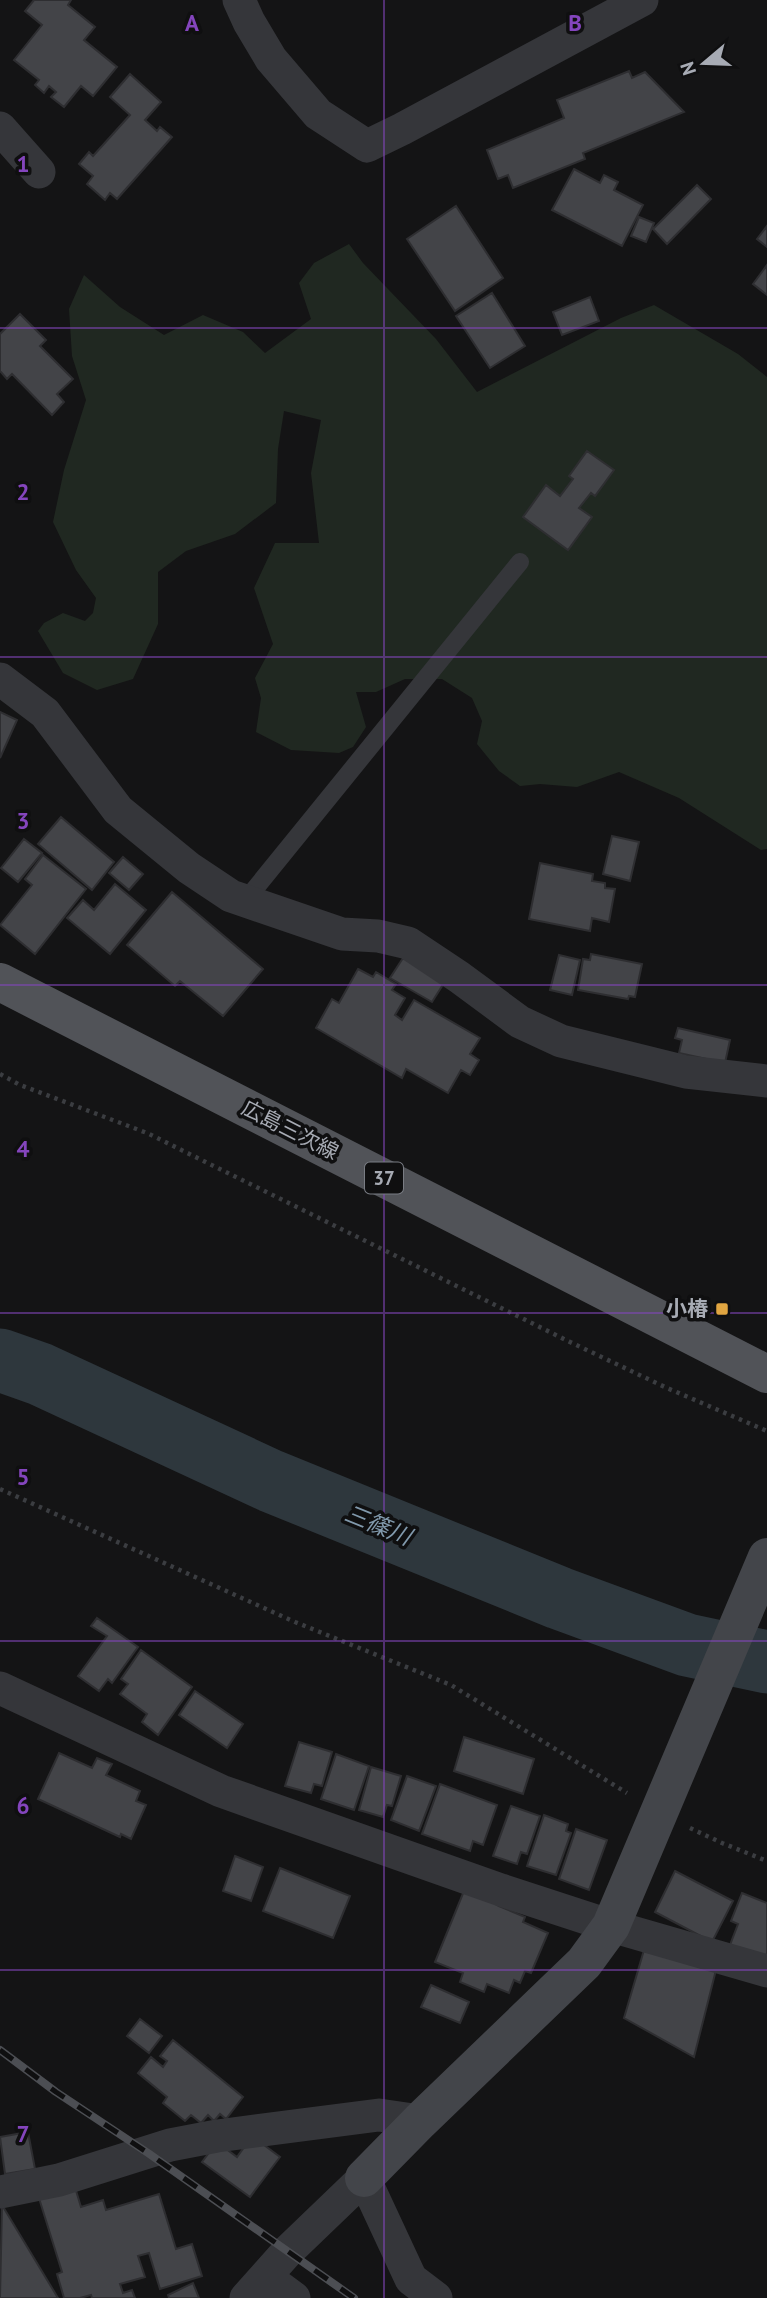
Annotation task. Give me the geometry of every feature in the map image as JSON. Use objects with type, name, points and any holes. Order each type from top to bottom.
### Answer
[{"type":"main road","name":"広島三次線","points":[[0,982],[767,1374]]},
{"type":"street","points":[[239,0],[248,22],[271,59],[318,114],[367,146],[642,0]]},
{"type":"street","points":[[0,128],[39,172]]},
{"type":"street","points":[[0,679],[46,713],[118,810],[190,868],[231,896],[342,934],[378,936],[408,943],[520,1022],[561,1041],[686,1072],[767,1081]]},
{"type":"street","points":[[294,2298],[256,2288],[287,2252],[584,1963],[611,1926],[767,1558]]},
{"type":"street","points":[[0,1688],[222,1791],[500,1890],[611,1926],[767,1971]]},
{"type":"street","points":[[0,2192],[59,2180],[170,2145],[217,2136],[379,2115],[420,2121]]},
{"type":"street","points":[[365,2178],[411,2279],[436,2298]]},
{"type":"lane","points":[[245,901],[520,562]]},
{"type":"path","points":[[0,1074],[147,1133],[570,1342],[767,1431]]},
{"type":"path","points":[[0,1489],[295,1622],[451,1685],[658,1812],[767,1861]]},
{"type":"shaded area","points":[[349,244],[363,263],[436,339],[477,392],[621,318],[654,305],[738,354],[767,377],[767,849],[761,850],[679,798],[619,772],[577,787],[540,784],[520,786],[499,771],[477,744],[482,721],[472,698],[442,679],[405,679],[376,692],[356,692],[366,727],[353,747],[339,753],[291,750],[256,732],[261,698],[255,678],[273,644],[254,588],[275,543],[319,543],[311,473],[321,420],[284,411],[278,449],[276,503],[235,534],[186,551],[158,572],[158,624],[133,679],[97,690],[63,673],[38,631],[44,623],[63,613],[85,621],[93,613],[96,598],[76,570],[53,522],[64,470],[86,400],[72,356],[69,309],[84,275],[120,307],[164,335],[203,315],[243,332],[265,353],[311,319],[299,283],[314,263]]},
{"type":"building","points":[[34,0],[71,0],[68,5],[95,27],[84,40],[117,67],[93,96],[81,86],[64,107],[51,97],[56,92],[49,86],[44,93],[35,85],[39,80],[14,60],[42,25],[25,11]]},
{"type":"building","points":[[629,71],[632,78],[645,72],[684,112],[583,153],[585,159],[513,188],[508,175],[498,179],[487,150],[564,118],[557,100]]},
{"type":"building","points":[[130,74],[161,102],[145,120],[157,131],[160,127],[172,137],[117,199],[110,193],[105,200],[87,184],[93,176],[79,164],[89,152],[93,156],[130,115],[110,97]]},
{"type":"building","points":[[574,169],[600,183],[604,175],[618,182],[614,190],[643,205],[622,246],[552,210]]},
{"type":"building","points":[[697,185],[711,199],[667,244],[653,229]]},
{"type":"building","points":[[456,206],[503,278],[455,311],[407,239]]},
{"type":"building","points":[[639,217],[654,223],[646,242],[631,236]]},
{"type":"building","points":[[767,226],[767,247],[757,239]]},
{"type":"building","points":[[767,265],[767,295],[753,284]]},
{"type":"building","points":[[492,293],[525,346],[490,368],[456,316]]},
{"type":"building","points":[[590,297],[599,321],[562,335],[553,312]]},
{"type":"building","points":[[20,314],[46,340],[40,346],[73,379],[57,394],[64,402],[52,415],[12,374],[7,379],[0,371],[0,334]]},
{"type":"building","points":[[587,451],[614,470],[595,496],[591,493],[579,508],[592,517],[568,550],[523,517],[546,485],[560,496],[573,479],[569,476]]},
{"type":"building","points":[[0,712],[17,720],[0,758]]},
{"type":"building","points":[[61,817],[114,862],[92,890],[38,844]]},
{"type":"building","points":[[612,836],[639,842],[630,881],[603,874]]},
{"type":"building","points":[[24,839],[42,853],[18,882],[1,868]]},
{"type":"building","points":[[43,855],[86,889],[35,954],[0,925],[32,885],[25,879]]},
{"type":"building","points":[[123,857],[143,874],[129,890],[109,873]]},
{"type":"building","points":[[540,863],[593,874],[592,881],[605,883],[605,888],[615,889],[609,922],[592,918],[590,931],[529,919]]},
{"type":"building","points":[[115,884],[146,910],[110,954],[67,918],[83,900],[94,910]]},
{"type":"building","points":[[172,892],[263,969],[223,1016],[180,981],[175,986],[127,945]]},
{"type":"building","points":[[591,954],[642,964],[635,997],[629,996],[628,999],[578,990],[583,959],[590,960]]},
{"type":"building","points":[[559,955],[580,960],[572,995],[550,990]]},
{"type":"building","points":[[403,958],[444,983],[432,1002],[390,978]]},
{"type":"building","points":[[358,969],[373,977],[376,972],[396,984],[392,990],[405,998],[395,1015],[402,1020],[414,1000],[480,1038],[470,1054],[479,1060],[470,1075],[461,1070],[448,1093],[406,1069],[402,1078],[316,1028],[332,999],[339,1003]]},
{"type":"building","points":[[678,1028],[730,1040],[725,1063],[679,1053],[682,1040],[675,1038]]},
{"type":"building","points":[[97,1618],[138,1647],[112,1683],[108,1679],[99,1691],[78,1676],[107,1636],[91,1626]]},
{"type":"building","points":[[141,1650],[192,1687],[158,1735],[142,1722],[147,1714],[120,1694],[128,1684],[121,1679]]},
{"type":"building","points":[[195,1691],[243,1724],[227,1748],[179,1715]]},
{"type":"building","points":[[464,1737],[534,1759],[523,1794],[454,1771]]},
{"type":"building","points":[[299,1742],[332,1752],[322,1786],[314,1784],[311,1793],[285,1786]]},
{"type":"building","points":[[59,1753],[92,1768],[97,1758],[112,1764],[106,1775],[140,1791],[136,1801],[146,1805],[131,1839],[121,1834],[120,1837],[38,1799]]},
{"type":"building","points":[[336,1754],[369,1766],[354,1810],[321,1799]]},
{"type":"building","points":[[371,1767],[401,1776],[392,1806],[387,1805],[383,1817],[359,1810]]},
{"type":"building","points":[[407,1776],[436,1786],[419,1831],[391,1820]]},
{"type":"building","points":[[440,1784],[497,1805],[483,1845],[473,1841],[470,1851],[422,1834]]},
{"type":"building","points":[[511,1806],[540,1816],[527,1854],[521,1852],[517,1864],[493,1856]]},
{"type":"building","points":[[544,1815],[568,1824],[566,1831],[571,1833],[556,1875],[527,1866]]},
{"type":"building","points":[[576,1829],[607,1840],[589,1890],[559,1879]]},
{"type":"building","points":[[235,1856],[263,1867],[251,1901],[223,1891]]},
{"type":"building","points":[[280,1868],[350,1896],[333,1938],[263,1911]]},
{"type":"building","points":[[675,1871],[733,1901],[712,1942],[655,1912]]},
{"type":"building","points":[[466,1886],[499,1906],[525,1917],[523,1922],[548,1933],[531,1973],[525,1971],[520,1983],[514,1980],[509,1993],[487,1984],[484,1992],[460,1982],[463,1973],[435,1962]]},
{"type":"building","points":[[742,1893],[767,1903],[767,1959],[730,1945],[738,1924],[731,1921]]},
{"type":"building","points":[[644,1950],[716,1970],[694,2057],[624,2018]]},
{"type":"building","points":[[431,1985],[469,2002],[460,2023],[421,2007]]},
{"type":"building","points":[[140,2019],[162,2036],[149,2053],[127,2036]]},
{"type":"building","points":[[173,2040],[243,2097],[226,2119],[220,2114],[214,2121],[208,2115],[201,2123],[191,2115],[185,2121],[163,2103],[167,2097],[138,2073],[151,2057],[163,2067],[167,2061],[160,2056]]},
{"type":"building","points":[[28,2132],[35,2169],[5,2174],[0,2137]]},
{"type":"building","points":[[252,2136],[280,2157],[250,2197],[202,2162],[217,2142],[237,2157]]},
{"type":"building","points":[[74,2184],[81,2207],[103,2200],[106,2210],[159,2194],[176,2249],[192,2244],[202,2276],[160,2289],[149,2253],[138,2256],[145,2277],[120,2284],[123,2293],[132,2290],[135,2298],[92,2298],[91,2295],[64,2298],[57,2274],[62,2272],[38,2195]]},
{"type":"building","points":[[2,2205],[58,2298],[0,2298]]},
{"type":"building","points":[[193,2283],[199,2298],[169,2298],[168,2295]]},
{"type":"waterway","name":"三篠川","points":[[0,1360],[40,1374],[271,1481],[559,1598],[687,1645],[767,1662]]},
{"type":"railway","points":[[0,2050],[56,2092],[148,2153],[354,2298]]},
{"type":"place","name":"小椿","points":[[722,1309]]}]
